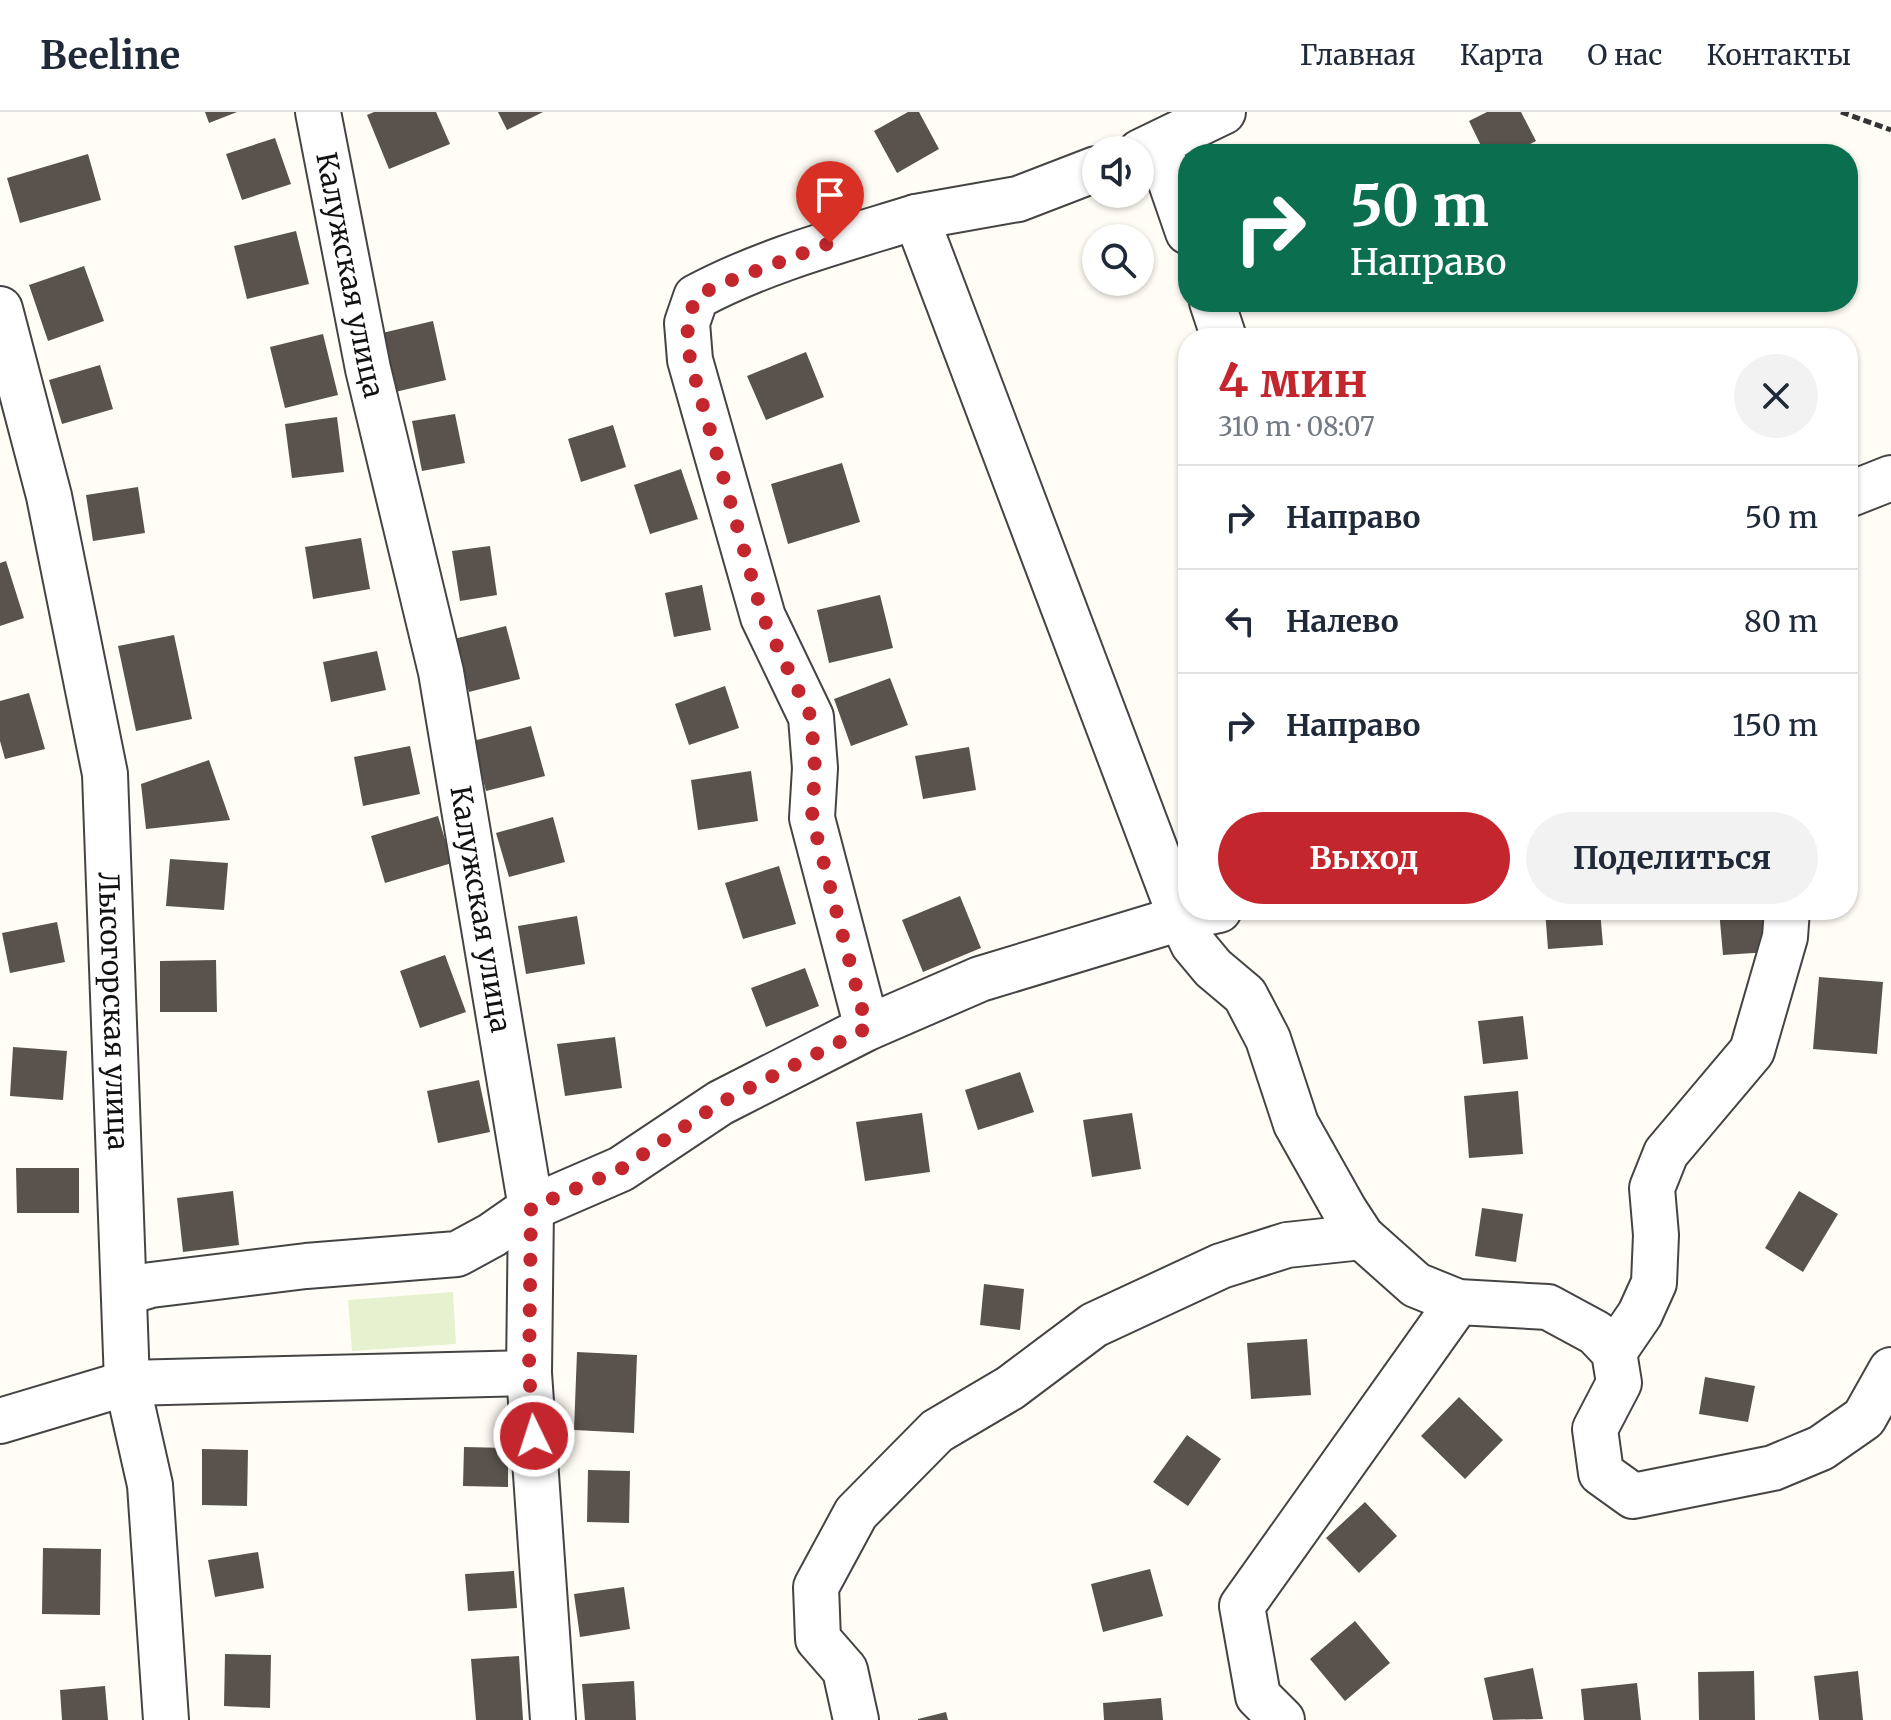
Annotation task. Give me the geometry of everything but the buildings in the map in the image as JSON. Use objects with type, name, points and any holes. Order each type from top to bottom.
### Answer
[{"type":"street","name":"Калужская улица","points":[[318,112],[368,369],[441,672],[531,1208],[529,1373],[553,1720]]},
{"type":"street","points":[[1154,146],[1223,112]]},
{"type":"street","points":[[1154,159],[1178,210]]},
{"type":"street","points":[[867,1028],[812,818],[815,768],[811,717],[763,617],[690,360],[687,323],[696,297],[801,252],[916,217],[1018,199],[1082,174]]},
{"type":"street","points":[[916,217],[1178,860]]},
{"type":"street","name":"Лысогорская улица","points":[[0,309],[49,496],[105,774],[127,1383],[150,1485],[166,1720]]},
{"type":"street","points":[[1858,491],[1891,478]]},
{"type":"street","points":[[124,1293],[151,1285],[306,1266],[457,1254],[531,1208],[621,1169],[720,1103],[867,1028],[980,979],[1180,920]]},
{"type":"street","points":[[1199,920],[1193,944],[1213,968],[1245,995],[1268,1039],[1296,1124],[1362,1237],[1416,1285],[1458,1302],[1548,1307],[1596,1333],[1614,1352],[1619,1383],[1595,1429],[1601,1473],[1633,1496],[1773,1468],[1821,1448],[1864,1418],[1891,1370]]},
{"type":"street","points":[[1614,1352],[1640,1314],[1654,1283],[1656,1235],[1652,1188],[1666,1153],[1752,1051],[1785,937],[1786,920]]},
{"type":"street","points":[[856,1720],[845,1670],[818,1639],[816,1587],[856,1513],[937,1431],[1010,1388],[1094,1325],[1221,1266],[1287,1245],[1362,1237]]},
{"type":"street","points":[[1282,1720],[1258,1696],[1242,1606],[1458,1302]]},
{"type":"street","points":[[0,1421],[127,1383],[529,1373]]},
{"type":"path","points":[[1841,112],[1891,130]]},
{"type":"green space","points":[[453,1292],[456,1344],[352,1351],[348,1300]]},
{"type":"route","points":[[534,1436],[529,1373],[531,1208],[621,1169],[720,1103],[867,1028],[812,818],[815,768],[811,717],[763,617],[690,360],[687,323],[696,297],[716,286],[830,243]]}]
